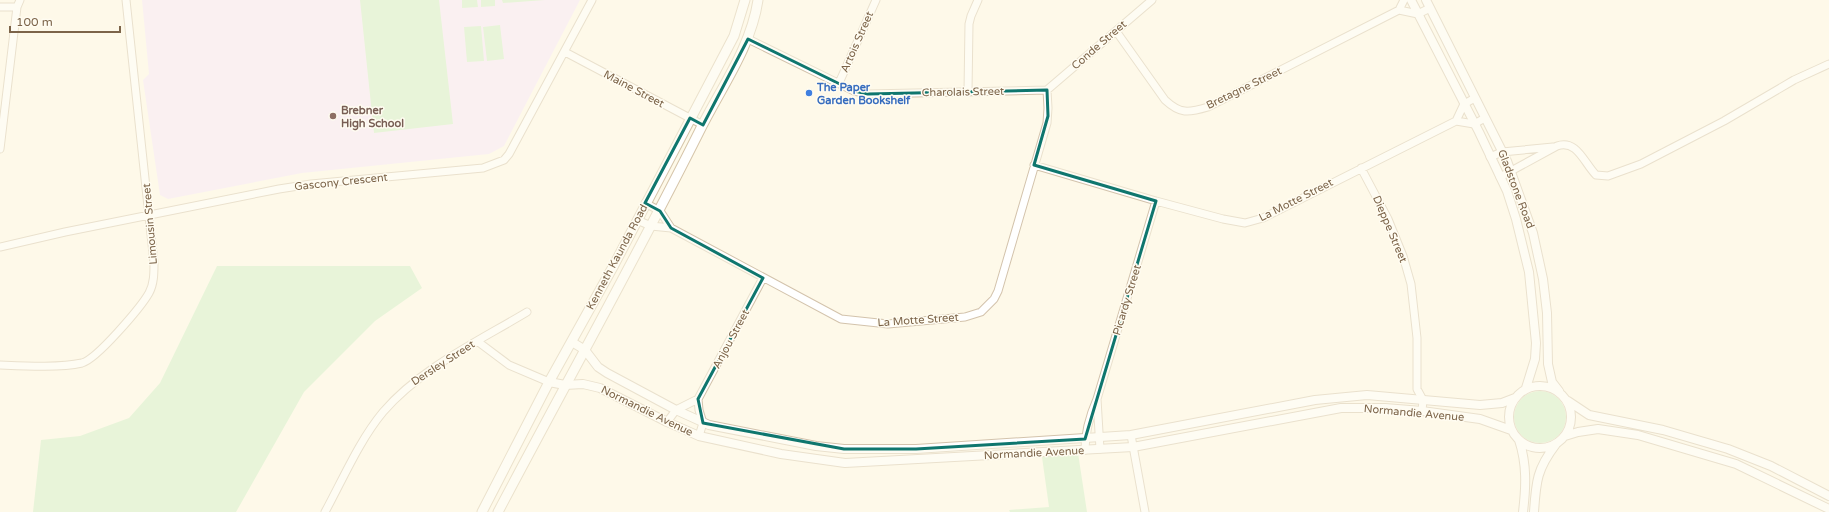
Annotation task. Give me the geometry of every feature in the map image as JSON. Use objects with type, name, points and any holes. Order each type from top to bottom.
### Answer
[{"type":"main road","name":"Kenneth Kaunda Road","points":[[482,512],[549,382],[614,265],[645,203],[734,36],[745,0]]},
{"type":"main road","name":"Kenneth Kaunda Road","points":[[498,512],[660,211],[748,39],[757,12],[758,0]]},
{"type":"main road","points":[[614,265],[627,271]]},
{"type":"street","name":"Limousin Street","points":[[0,365],[73,364],[91,359],[103,349],[143,301],[152,285],[154,263],[126,0]]},
{"type":"street","name":"Gascony Crescent","points":[[0,247],[236,196],[305,185],[483,168],[496,164],[504,160],[513,149],[592,0]]},
{"type":"street","name":"Artois Street","points":[[839,83],[876,0]]},
{"type":"street","points":[[968,91],[969,24],[978,0]]},
{"type":"street","name":"Conde Street","points":[[1047,90],[1152,0]]},
{"type":"street","points":[[1404,0],[1399,10],[1418,14],[1430,8]]},
{"type":"street","name":"Gladstone Road","points":[[1411,0],[1507,191],[1524,249],[1531,290],[1536,348],[1535,359],[1526,388]]},
{"type":"street","name":"Gladstone Road","points":[[1426,0],[1512,172],[1533,234],[1543,279],[1547,313],[1549,370],[1552,382],[1559,391]]},
{"type":"street","points":[[0,7],[19,4],[1,129],[0,149]]},
{"type":"street","name":"Bretagne Street","points":[[1116,31],[1164,100],[1174,108],[1184,112],[1196,111],[1208,107],[1399,10]]},
{"type":"street","name":"Charolais Street","points":[[748,39],[854,91],[868,94],[1047,90]]},
{"type":"street","name":"Maine Street","points":[[565,52],[703,125]]},
{"type":"street","points":[[1490,157],[1502,152],[1566,144],[1570,145],[1584,158],[1596,174],[1605,176],[1612,175],[1641,164],[1724,121],[1794,80],[1829,64]]},
{"type":"street","name":"La Motte Street","points":[[637,220],[651,226],[672,228],[841,319],[888,324],[975,315],[987,306],[998,291],[1048,116],[1047,90]]},
{"type":"street","points":[[1475,98],[1464,104],[1456,121],[1474,124],[1485,118]]},
{"type":"street","name":"La Motte Street","points":[[1034,165],[1156,201],[1235,222],[1250,222],[1263,218],[1456,121]]},
{"type":"street","points":[[1500,177],[1512,172],[1557,146]]},
{"type":"street","name":"Dieppe Street","points":[[1361,168],[1388,219],[1403,256],[1410,284],[1417,338],[1417,389],[1423,400]]},
{"type":"street","name":"Picardy Street","points":[[1085,450],[1085,438],[1156,201]]},
{"type":"street","name":"La Motte Street","points":[[645,203],[660,211],[672,228]]},
{"type":"street","name":"Anjou Street","points":[[698,399],[763,278]]},
{"type":"street","name":"Dersley Street","points":[[325,512],[363,442],[382,413],[418,379],[477,341],[527,312]]},
{"type":"street","points":[[477,341],[509,365],[549,382]]},
{"type":"street","points":[[572,342],[585,350]]},
{"type":"street","name":"Normandie Avenue","points":[[585,350],[602,371],[703,423],[816,446],[844,449],[909,449],[1131,435],[1315,400],[1367,395],[1485,405],[1502,403],[1515,398]]},
{"type":"street","name":"Normandie Avenue","points":[[549,382],[565,385],[583,384],[600,388],[667,422],[700,436],[814,460],[856,463],[1133,447],[1322,411],[1361,408],[1422,411],[1480,419],[1511,430]]},
{"type":"street","points":[[1523,512],[1525,475],[1524,456],[1519,440],[1511,430],[1508,419],[1510,408],[1515,398],[1526,388],[1534,385],[1543,385],[1559,391],[1568,401],[1589,415],[1663,430],[1728,449],[1766,464],[1829,496]]},
{"type":"street","points":[[1406,410],[1408,398],[1417,389]]},
{"type":"street","points":[[667,422],[676,410],[698,399],[703,423],[700,436]]},
{"type":"street","name":"Picardy Street","points":[[1097,399],[1100,450]]},
{"type":"street","points":[[1422,411],[1423,400]]},
{"type":"street","points":[[1534,512],[1541,466],[1556,444],[1565,436],[1572,419],[1568,401]]},
{"type":"street","points":[[1565,436],[1578,432],[1598,429],[1638,435],[1736,464],[1829,509]]},
{"type":"street","points":[[1131,435],[1145,512]]},
{"type":"street","points":[[1519,440],[1533,447],[1549,447],[1556,444]]},
{"type":"street","points":[[814,460],[816,446]]},
{"type":"highlighted area","points":[[748,39],[854,91],[868,94],[1047,90],[1048,116],[1034,165],[1156,201],[1085,439],[916,449],[844,449],[703,423],[698,399],[763,278],[671,228],[660,211],[645,203],[690,118],[703,125]]},
{"type":"shaded area","name":"Brebner High School","points":[[142,0],[580,0],[504,146],[489,154],[302,173],[168,199],[160,195],[143,80],[149,74]]},
{"type":"green space","points":[[360,0],[439,0],[453,124],[374,133]]},
{"type":"green space","points":[[462,0],[477,0],[478,7],[462,8]]},
{"type":"green space","points":[[481,0],[495,0],[495,6],[481,7]]},
{"type":"green space","points":[[502,0],[545,0],[503,3]]},
{"type":"green space","points":[[500,25],[504,59],[487,61],[483,27]]},
{"type":"green space","points":[[481,26],[484,61],[467,62],[464,27]]},
{"type":"green space","points":[[217,266],[410,266],[422,288],[375,321],[304,392],[236,512],[33,512],[41,440],[80,436],[129,418],[160,383]]},
{"type":"green space","points":[[1535,391],[1545,391],[1554,395],[1562,403],[1566,412],[1566,422],[1562,431],[1554,439],[1545,443],[1535,443],[1526,439],[1518,431],[1514,422],[1514,412],[1518,403],[1526,395]]},
{"type":"green space","points":[[1078,453],[1087,512],[1010,512],[1009,510],[1049,507],[1042,457]]},
{"type":"place","name":"The Paper Garden Bookshelf","points":[[809,93]]},
{"type":"place","name":"Brebner High School","points":[[333,116]]}]
